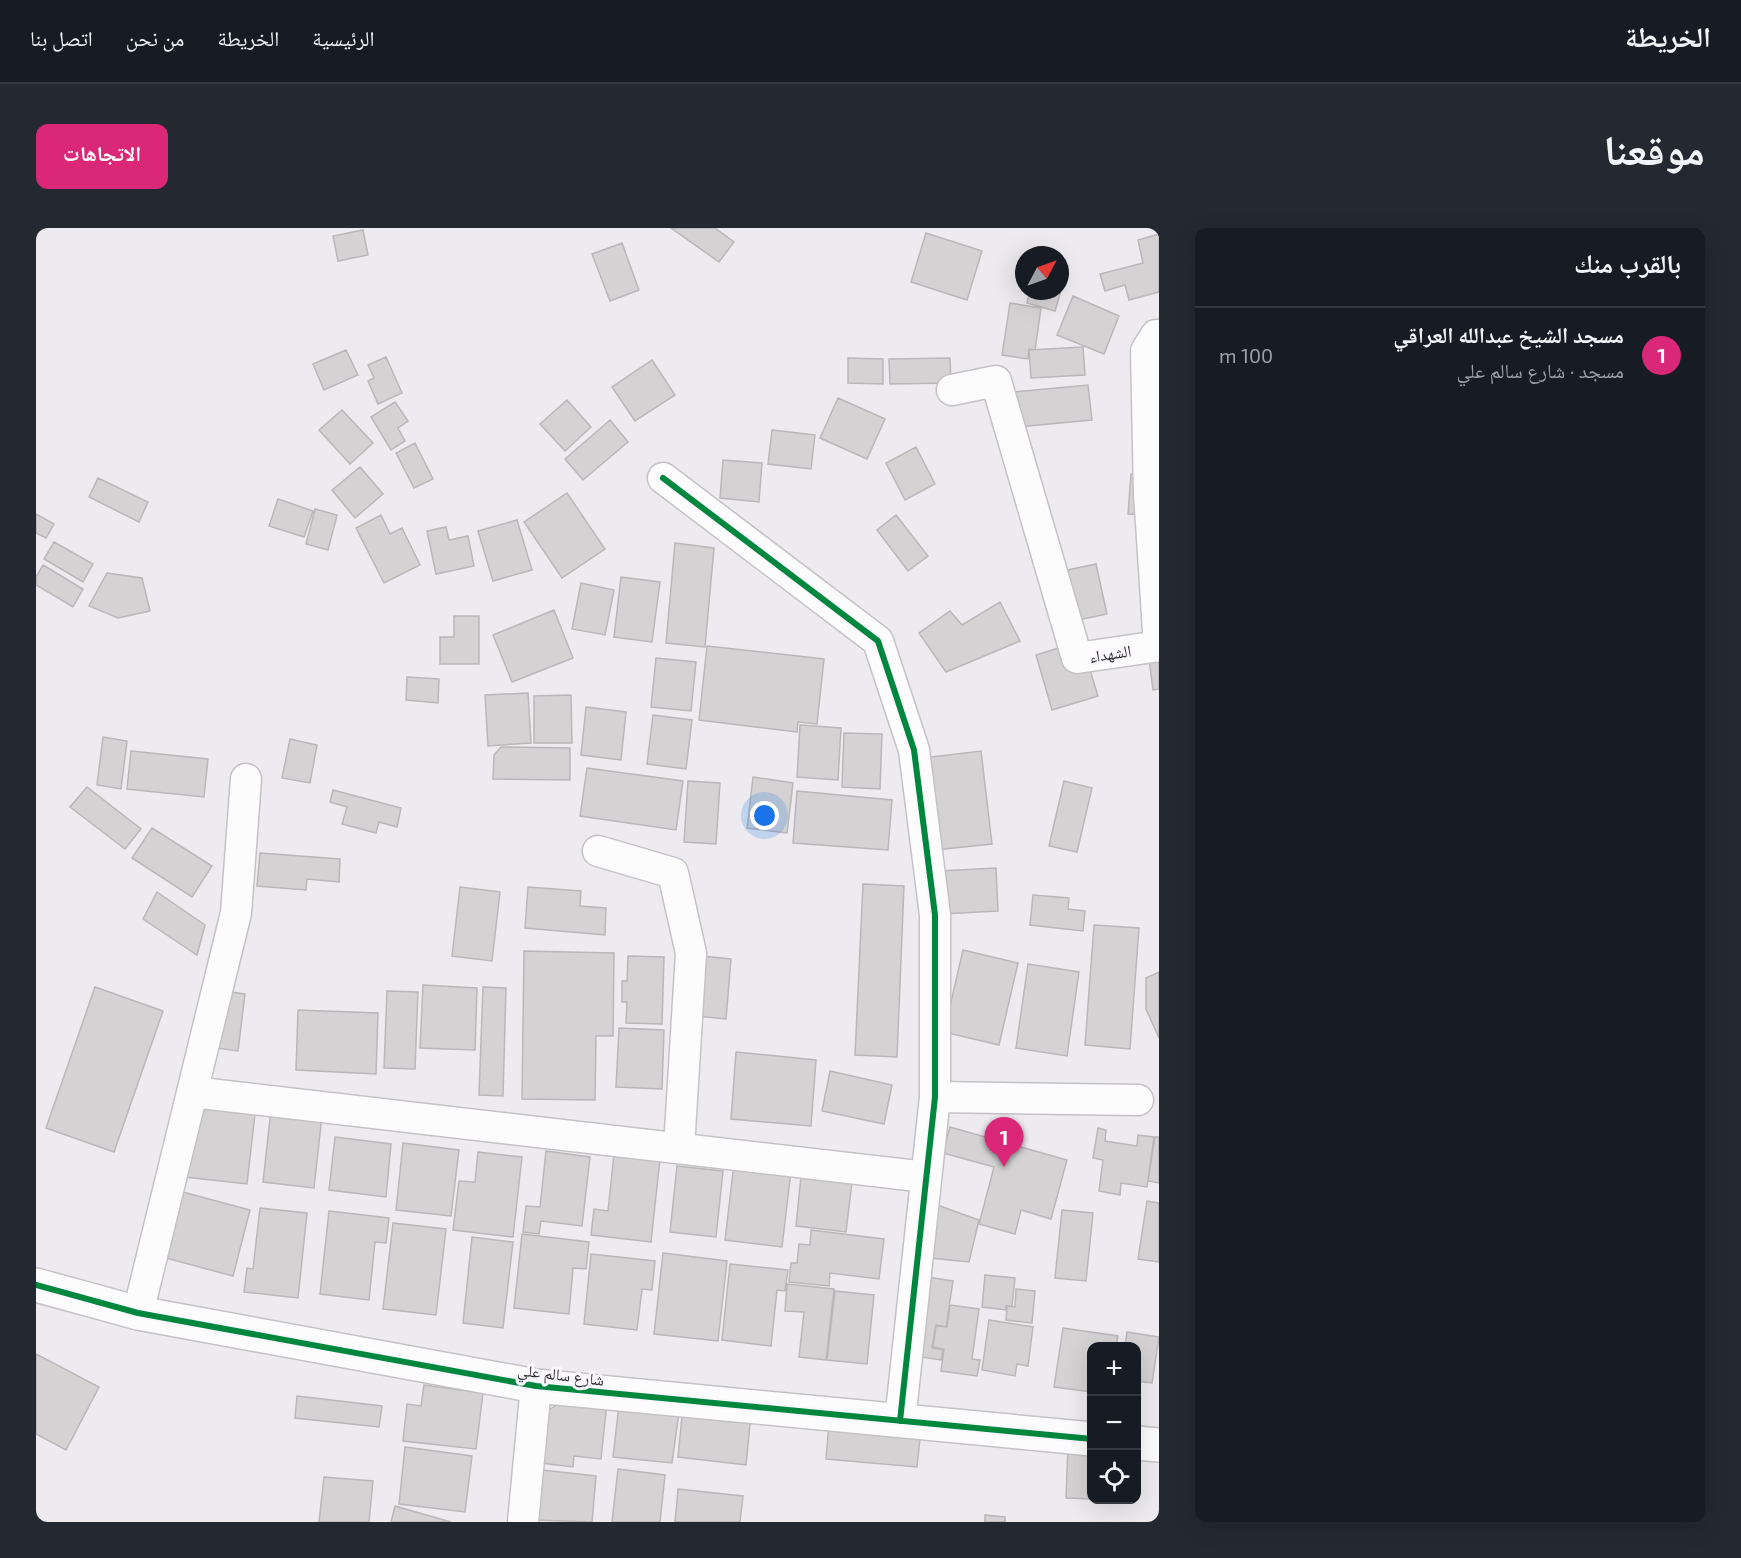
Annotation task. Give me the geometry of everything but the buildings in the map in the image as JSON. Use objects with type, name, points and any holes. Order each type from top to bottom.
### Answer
[{"type":"street","name":"الشهداء","points":[[952,390],[996,381],[1077,658],[1159,646],[1149,493],[1146,351],[1156,335],[1159,335]]},
{"type":"street","points":[[663,478],[878,641],[914,750],[935,915],[935,1097],[900,1421]]},
{"type":"street","points":[[138,1313],[236,913],[246,779]]},
{"type":"street","points":[[598,851],[673,873],[691,953],[679,1148]]},
{"type":"street","points":[[192,1092],[926,1177]]},
{"type":"street","points":[[935,1097],[1138,1100]]},
{"type":"street","name":"شارع سالم علي","points":[[36,1285],[138,1313],[536,1386],[1087,1439]]},
{"type":"street","points":[[523,1522],[536,1386]]},
{"type":"street","points":[[1141,1443],[1159,1445]]},
{"type":"cycle path","points":[[663,478],[878,641],[914,750],[935,915],[935,1097],[900,1421]]},
{"type":"cycle path","points":[[36,1285],[138,1313],[536,1386],[1087,1439]]},
{"type":"place","name":"مسجد الشيخ عبدالله العراقي","points":[[1004,1167]]}]
